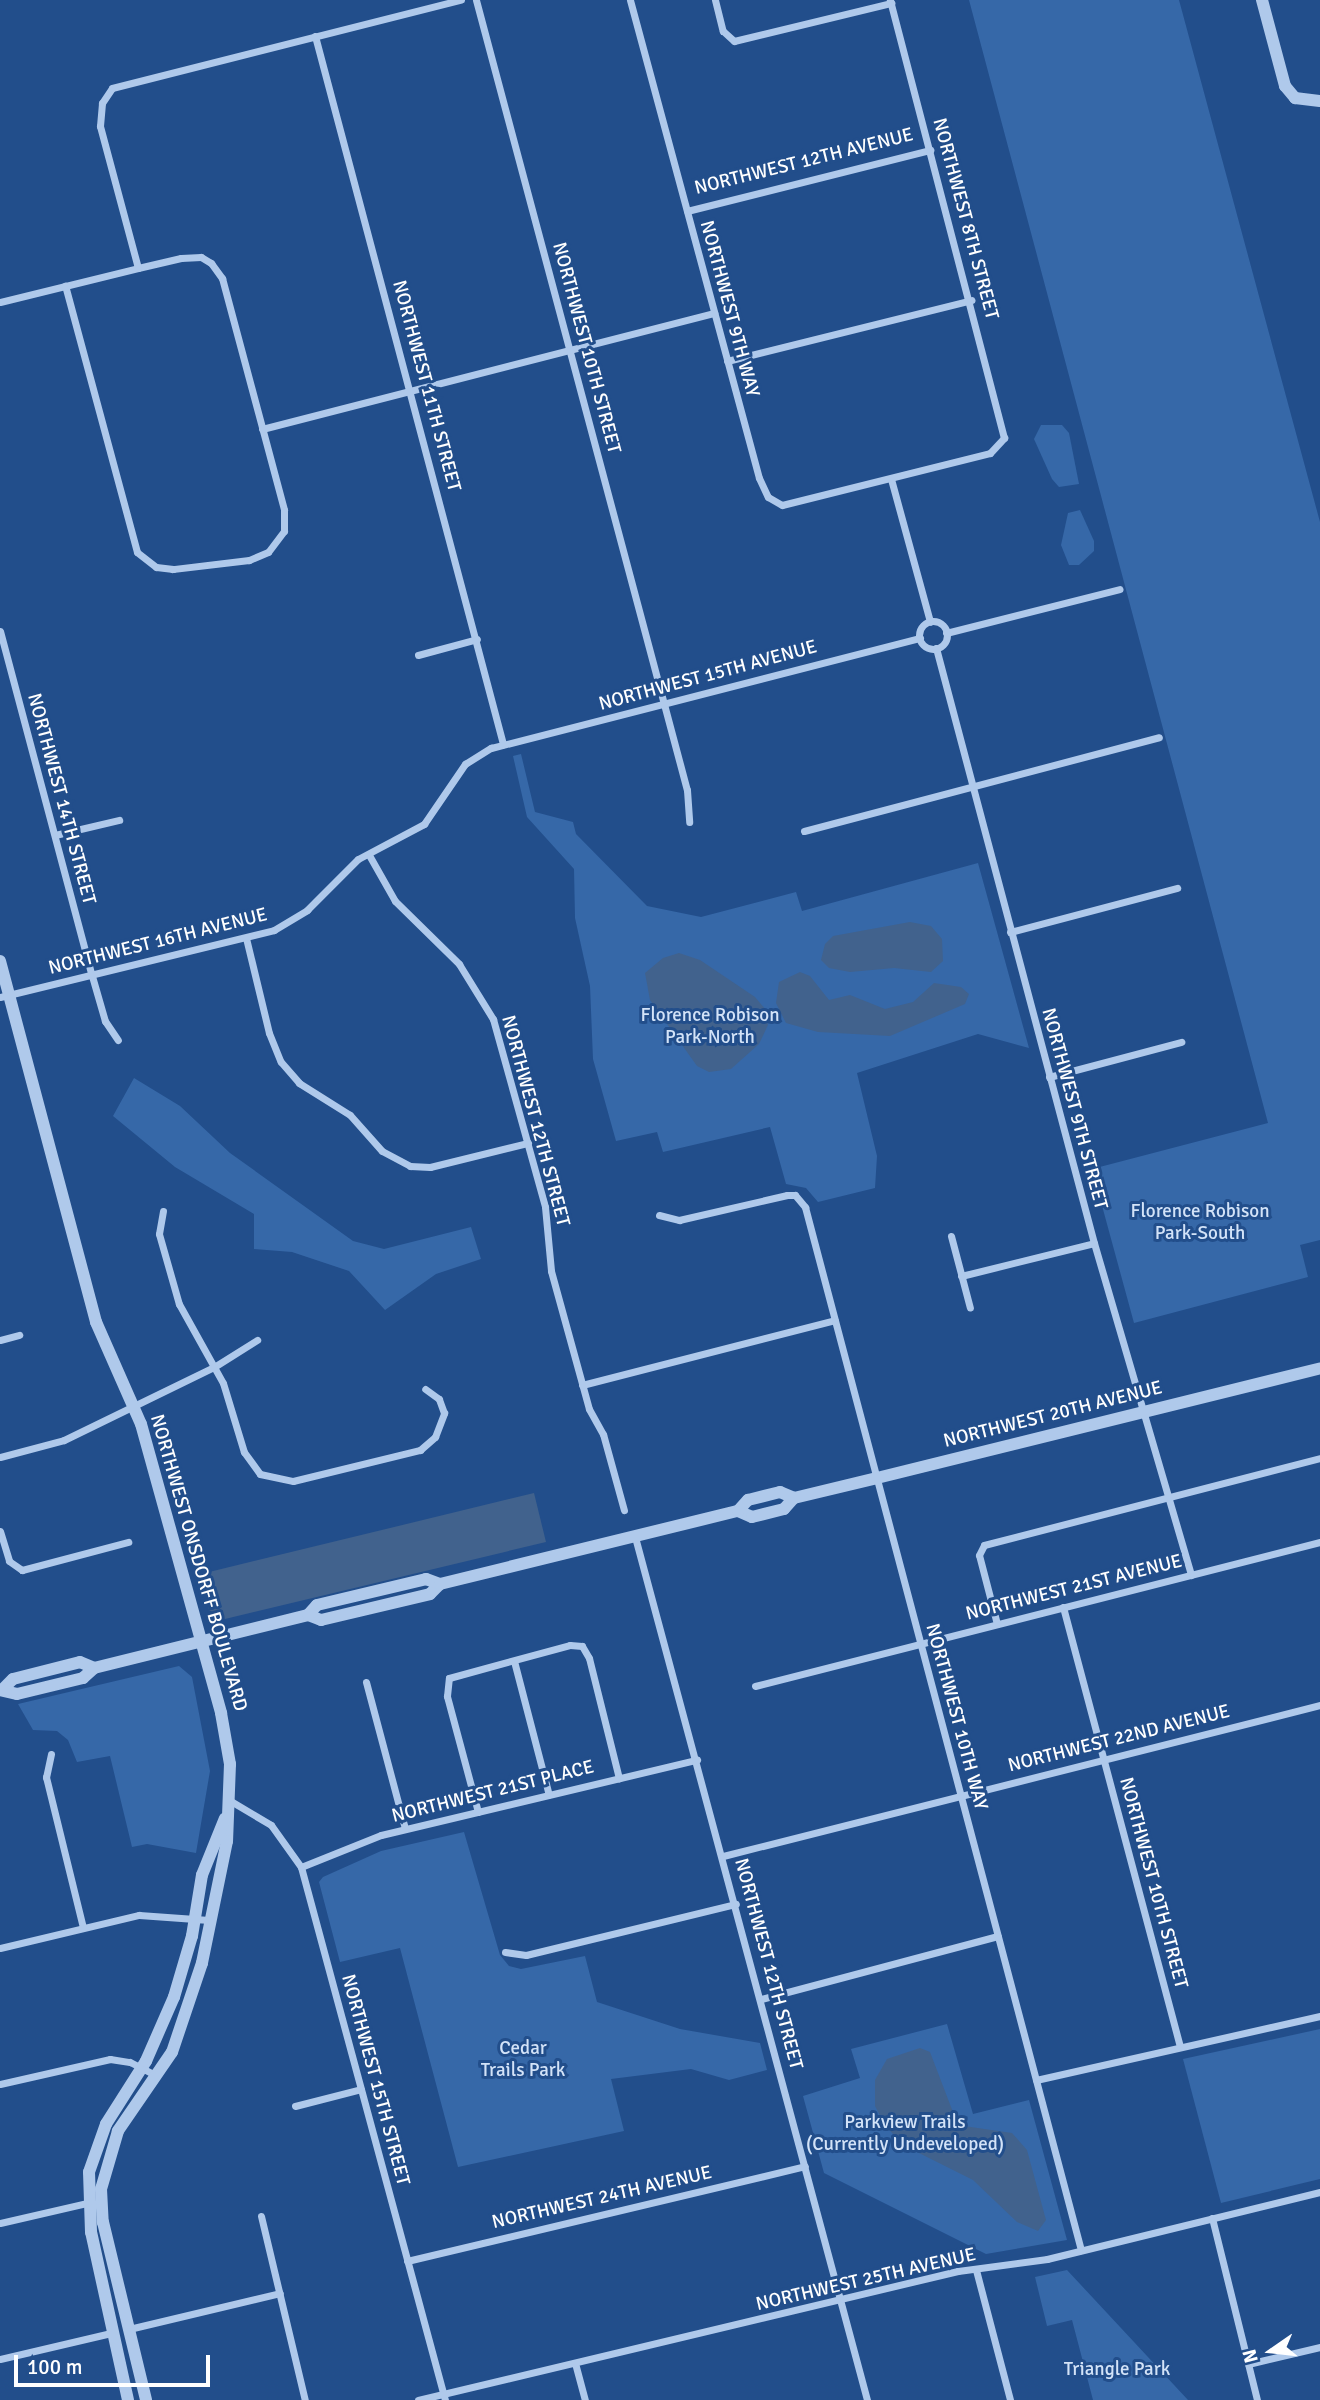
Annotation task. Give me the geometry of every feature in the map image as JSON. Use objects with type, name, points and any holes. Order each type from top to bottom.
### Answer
[{"type":"street","points":[[138,268],[100,126],[102,103],[121,82],[461,0]]},
{"type":"street","name":"NORTHWEST 10TH STREET","points":[[476,0],[687,790],[689,822]]},
{"type":"street","name":"NORTHWEST 9TH WAY","points":[[630,0],[759,478],[773,501]]},
{"type":"street","points":[[715,0],[723,31],[734,41],[890,2]]},
{"type":"street","points":[[1262,0],[1286,86],[1305,102],[1320,102]]},
{"type":"street","name":"NORTHWEST 8TH STREET","points":[[890,2],[1004,425],[1001,446],[990,453],[891,479]]},
{"type":"street","name":"NORTHWEST 11TH STREET","points":[[316,36],[503,744]]},
{"type":"street","name":"NORTHWEST 12TH AVENUE","points":[[687,211],[930,150]]},
{"type":"street","points":[[0,302],[138,268],[201,257],[222,278],[285,517],[281,537],[268,552],[249,560],[173,569],[145,560],[130,538],[65,286]]},
{"type":"street","points":[[727,361],[971,300]]},
{"type":"street","points":[[262,429],[714,313]]},
{"type":"street","points":[[768,510],[773,501],[790,505],[891,479],[930,622]]},
{"type":"street","points":[[946,633],[1120,589]]},
{"type":"street","points":[[930,622],[942,624],[946,633],[943,643],[936,648],[924,645],[920,638],[923,626],[930,622]]},
{"type":"street","name":"NORTHWEST 14TH STREET","points":[[0,631],[92,976],[105,1021],[118,1040]]},
{"type":"street","name":"NORTHWEST 15TH AVENUE","points":[[503,744],[920,638]]},
{"type":"street","points":[[418,655],[477,639]]},
{"type":"street","name":"NORTHWEST 9TH STREET","points":[[936,648],[1094,1243],[1191,1575]]},
{"type":"street","points":[[804,831],[1159,737]]},
{"type":"street","name":"NORTHWEST 16TH AVENUE","points":[[5,996],[246,938],[294,919],[332,880],[369,855],[424,824],[465,764],[503,744]]},
{"type":"street","points":[[55,835],[119,820]]},
{"type":"street","name":"NORTHWEST 12TH STREET","points":[[369,855],[395,901],[448,952],[481,994],[498,1033],[550,1228],[551,1271],[582,1385],[607,1446],[624,1510]]},
{"type":"street","points":[[1010,932],[1177,888]]},
{"type":"street","points":[[246,938],[272,1042],[289,1074],[351,1115],[382,1151],[401,1163],[430,1167],[528,1143]]},
{"type":"street","name":"NORTHWEST ONSDORFF BOULEVARD","points":[[0,961],[5,996],[96,1322],[134,1407],[225,1730],[228,1800],[225,1818],[226,1841],[202,1963],[181,2032],[118,2131],[103,2177],[102,2200],[146,2400]]},
{"type":"street","points":[[1049,1077],[1181,1042]]},
{"type":"street","name":"NORTHWEST 10TH WAY","points":[[659,1215],[679,1220],[795,1195],[805,1207],[1081,2250]]},
{"type":"street","points":[[163,1211],[159,1234],[173,1287],[231,1403],[247,1457],[265,1477],[293,1481],[420,1450],[435,1437],[444,1413],[439,1399],[425,1389]]},
{"type":"street","points":[[951,1236],[970,1308]]},
{"type":"street","points":[[961,1276],[1094,1243]]},
{"type":"street","points":[[582,1385],[835,1320]]},
{"type":"street","points":[[0,1340],[19,1335]]},
{"type":"street","points":[[0,1457],[64,1440],[214,1367],[257,1340]]},
{"type":"street","name":"NORTHWEST 20TH AVENUE","points":[[2,1689],[13,1679],[80,1662],[94,1668],[307,1615],[321,1620],[348,1614],[430,1594],[440,1584],[738,1511],[748,1500],[759,1497],[780,1492],[794,1498],[1320,1368]]},
{"type":"street","points":[[997,1624],[979,1555],[984,1545],[1320,1458]]},
{"type":"street","points":[[0,1531],[14,1567],[26,1570],[128,1542]]},
{"type":"street","name":"NORTHWEST 12TH STREET","points":[[635,1537],[736,1904],[867,2400]]},
{"type":"street","name":"NORTHWEST 21ST AVENUE","points":[[755,1686],[1320,1542]]},
{"type":"street","name":"NORTHWEST 10TH STREET","points":[[1063,1607],[1180,2046]]},
{"type":"street","points":[[478,1812],[447,1682],[458,1673],[570,1645],[582,1646],[619,1778]]},
{"type":"street","points":[[514,1661],[549,1795]]},
{"type":"street","points":[[366,1682],[405,1829]]},
{"type":"street","name":"NORTHWEST 22ND AVENUE","points":[[723,1856],[1320,1705]]},
{"type":"street","points":[[51,1754],[46,1777],[83,1928]]},
{"type":"street","name":"NORTHWEST 21ST PLACE","points":[[301,1867],[356,1842],[697,1759]]},
{"type":"street","name":"NORTHWEST 15TH STREET","points":[[228,1800],[271,1825],[301,1867],[444,2397]]},
{"type":"street","name":"NORTHWEST ONSDORFF BOULEVARD","points":[[128,2400],[111,2333],[88,2203],[96,2147],[143,2067],[177,1988],[208,1854],[225,1818]]},
{"type":"street","points":[[505,1952],[526,1955],[736,1904]]},
{"type":"street","points":[[0,1948],[149,1914],[209,1920]]},
{"type":"street","points":[[761,1999],[998,1936]]},
{"type":"street","points":[[1036,2080],[1320,2016]]},
{"type":"street","points":[[0,2084],[110,2059],[143,2067],[154,2074]]},
{"type":"street","points":[[295,2106],[361,2089]]},
{"type":"street","name":"NORTHWEST 24TH AVENUE","points":[[407,2261],[805,2166]]},
{"type":"street","name":"NORTHWEST 25TH AVENUE","points":[[418,2400],[444,2397],[841,2300],[1081,2250],[1320,2192]]},
{"type":"street","points":[[0,2223],[102,2200]]},
{"type":"street","points":[[261,2216],[306,2400]]},
{"type":"street","points":[[1212,2218],[1257,2400]]},
{"type":"street","points":[[976,2270],[1010,2400]]},
{"type":"street","points":[[129,2329],[280,2293]]},
{"type":"street","points":[[0,2358],[111,2333]]},
{"type":"street","points":[[1248,2364],[1320,2347]]},
{"type":"street","points":[[575,2363],[585,2400]]},
{"type":"green space","name":"Florence Robison Park-South","points":[[969,0],[1179,0],[1320,522],[1320,1240],[1300,1245],[1308,1277],[1134,1323],[1092,1169],[1268,1123]]},
{"type":"green space","points":[[1041,425],[1062,425],[1069,433],[1079,484],[1059,487],[1052,479],[1034,439]]},
{"type":"green space","points":[[1080,510],[1094,541],[1094,551],[1079,565],[1069,565],[1061,545],[1068,513]]},
{"type":"green space","name":"Florence Robison Park-North","points":[[521,754],[535,812],[573,822],[576,834],[647,906],[701,917],[796,892],[802,911],[978,863],[1029,1048],[978,1034],[857,1073],[877,1156],[875,1188],[818,1202],[806,1188],[786,1184],[770,1127],[663,1152],[657,1132],[616,1141],[593,1059],[590,986],[575,918],[574,869],[527,817],[513,756]]},
{"type":"green space","points":[[134,1078],[180,1106],[230,1153],[353,1241],[384,1249],[471,1227],[481,1259],[436,1274],[385,1310],[349,1271],[292,1252],[254,1249],[254,1214],[175,1167],[113,1116]]},
{"type":"green space","points":[[179,1666],[192,1677],[210,1771],[196,1853],[147,1844],[132,1847],[110,1756],[77,1762],[68,1740],[57,1731],[33,1730],[18,1704]]},
{"type":"green space","name":"Cedar Trails Park","points":[[464,1832],[500,1955],[509,1966],[521,1969],[585,1956],[597,2002],[680,2029],[760,2043],[767,2070],[729,2080],[691,2069],[611,2079],[624,2131],[458,2167],[400,1948],[340,1962],[319,1882],[323,1877],[381,1851]]},
{"type":"green space","name":"Parkview Trails (Currently Undeveloped)","points":[[947,2024],[973,2114],[1029,2100],[1067,2240],[986,2254],[824,2173],[803,2096],[860,2078],[851,2049]]},
{"type":"green space","points":[[1320,2029],[1320,2179],[1221,2203],[1183,2059]]},
{"type":"green space","name":"Triangle Park","points":[[1067,2270],[1188,2400],[1093,2400],[1072,2320],[1047,2326],[1035,2277]]},
{"type":"shaded area","points":[[910,922],[931,926],[942,939],[943,961],[931,972],[894,968],[850,972],[829,968],[821,960],[825,944],[833,936]]},
{"type":"shaded area","points":[[679,953],[700,960],[755,997],[766,1010],[768,1025],[759,1044],[731,1069],[709,1072],[697,1066],[650,1000],[645,973],[663,958]]},
{"type":"shaded area","points":[[800,972],[810,976],[829,1000],[850,995],[885,1009],[913,1002],[934,983],[961,987],[969,994],[965,1004],[890,1036],[818,1032],[786,1023],[776,1003],[779,982]]},
{"type":"shaded area","points":[[534,1493],[546,1542],[225,1619],[209,1610],[201,1574]]},
{"type":"shaded area","points":[[920,2048],[930,2052],[956,2120],[964,2126],[1012,2133],[1027,2150],[1046,2220],[1038,2231],[1017,2222],[973,2180],[903,2145],[885,2125],[875,2106],[875,2080],[887,2059]]}]
